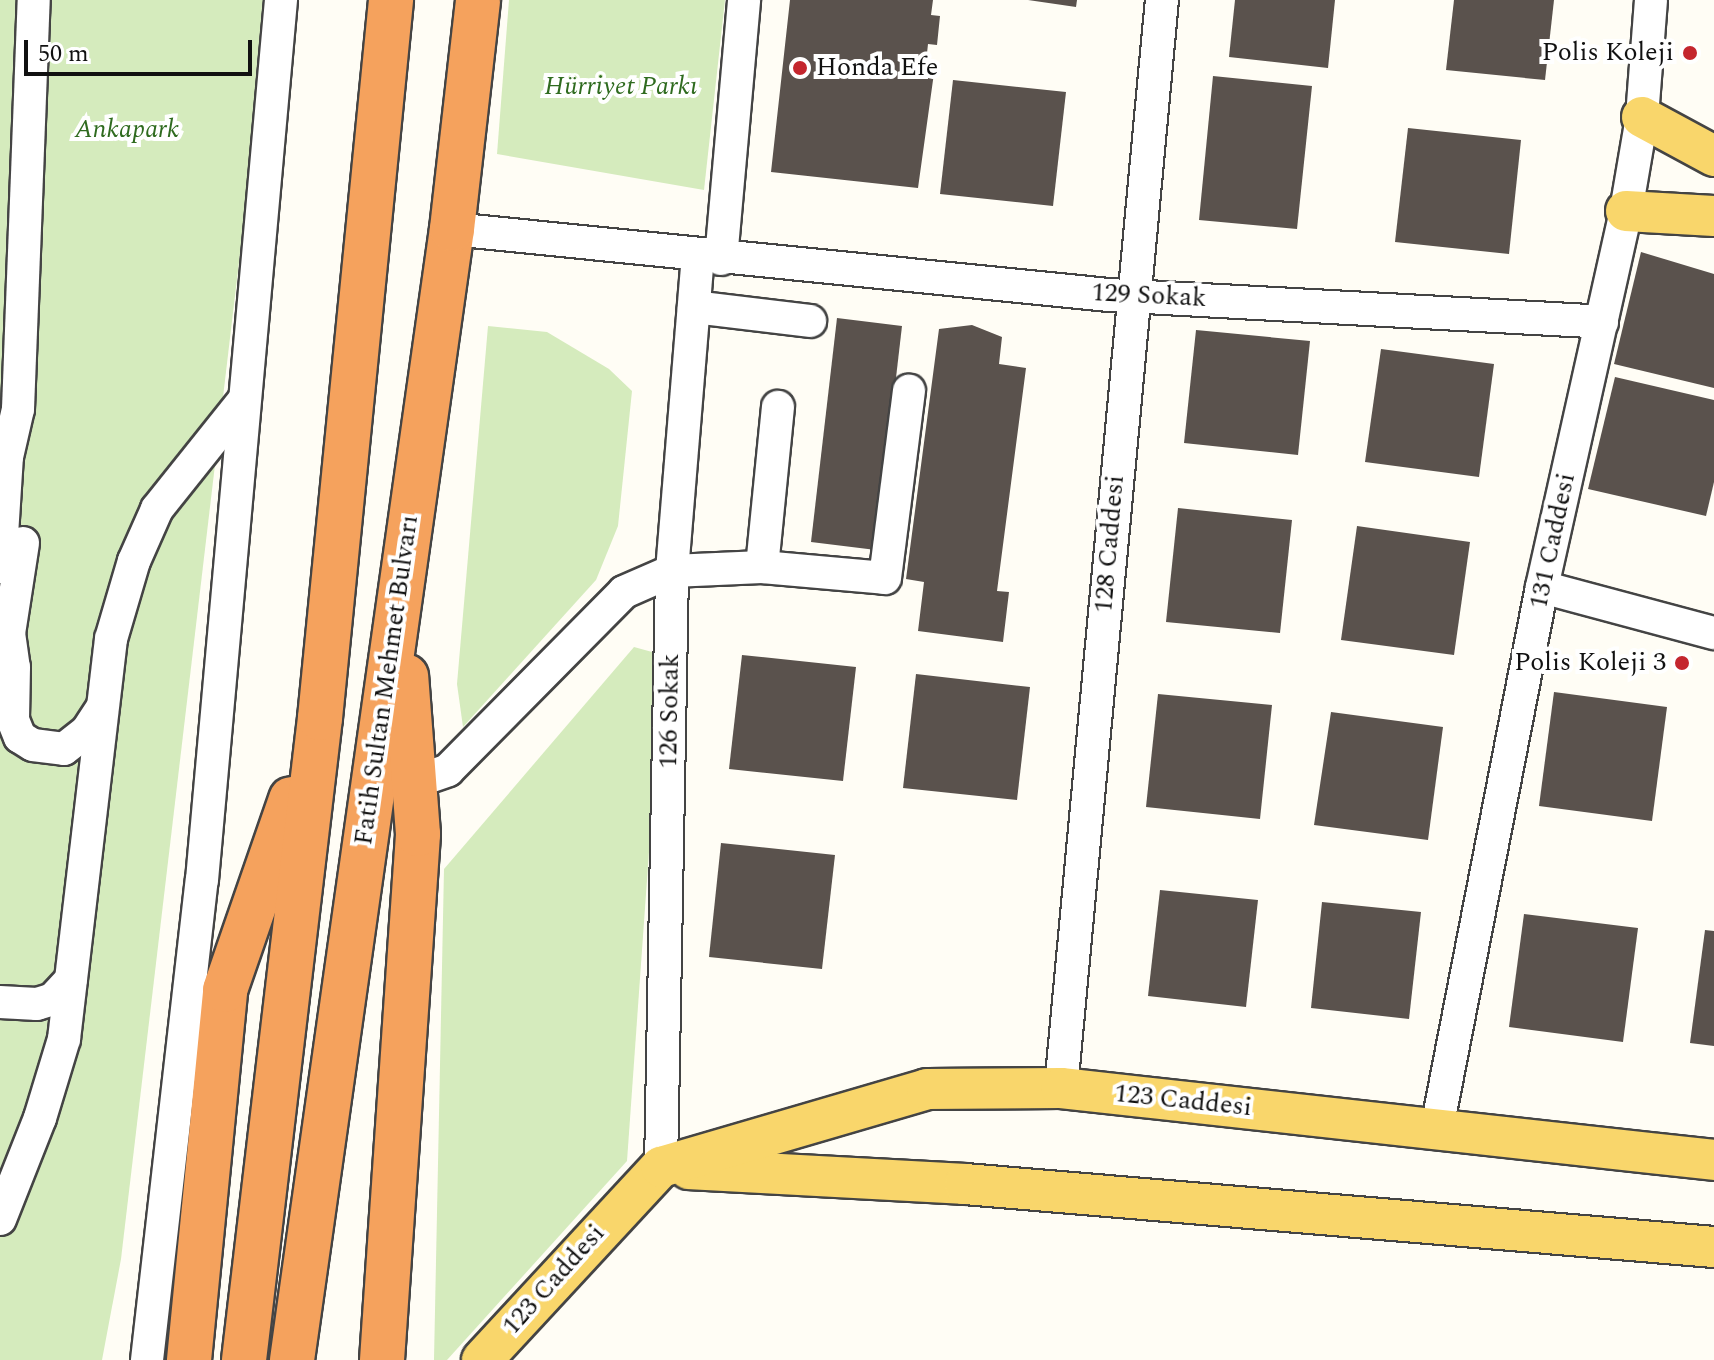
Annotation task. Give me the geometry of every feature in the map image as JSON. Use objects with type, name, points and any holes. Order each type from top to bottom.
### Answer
[{"type":"highway","points":[[244,1360],[320,718],[391,0]]},
{"type":"highway","name":"Fatih Sultan Mehmet Bulvarı","points":[[292,1360],[452,229],[478,0]]},
{"type":"highway","points":[[382,1360],[418,834],[400,596]]},
{"type":"highway","points":[[189,1360],[225,990],[320,718]]},
{"type":"main road","points":[[1642,117],[1714,156]]},
{"type":"main road","points":[[1626,211],[1714,216]]},
{"type":"main road","name":"123 Caddesi","points":[[482,1360],[661,1167],[927,1089],[1061,1088],[1714,1160]]},
{"type":"main road","points":[[661,1167],[965,1184],[1714,1247]]},
{"type":"street","points":[[34,0],[18,409],[7,457],[11,566],[33,588],[30,634],[14,667],[13,720],[20,737],[33,745],[64,749],[87,731],[102,708]]},
{"type":"street","points":[[147,1360],[202,880],[281,0]]},
{"type":"street","name":"126 Sokak","points":[[661,1167],[672,571],[694,307],[709,258],[744,0]]},
{"type":"street","name":"128 Caddesi","points":[[1061,1088],[1132,296],[1162,0]]},
{"type":"street","name":"131 Caddesi","points":[[1437,1128],[1542,587],[1626,211],[1642,117],[1651,0]]},
{"type":"street","name":"129 Sokak","points":[[452,229],[709,258],[1132,296],[1602,322]]},
{"type":"street","points":[[694,307],[810,321]]},
{"type":"street","points":[[414,782],[448,770],[624,592],[672,571],[762,567],[885,578],[909,391]]},
{"type":"street","points":[[0,1219],[40,1118],[64,1039],[111,639],[134,561],[157,509],[244,400]]},
{"type":"street","points":[[762,567],[778,407]]},
{"type":"street","points":[[1542,587],[1714,633]]},
{"type":"street","points":[[0,1002],[37,1004],[53,999],[71,980]]},
{"type":"green space","name":"Ankapark","points":[[0,0],[270,0],[121,1259],[102,1360],[0,1360]]},
{"type":"green space","name":"Hürriyet Parkı","points":[[509,0],[725,0],[704,190],[497,154]]},
{"type":"green space","points":[[488,326],[547,332],[609,369],[632,391],[618,526],[596,580],[463,727],[457,684]]},
{"type":"green space","points":[[634,647],[663,655],[627,1161],[447,1360],[434,1360],[444,869]]},
{"type":"building","points":[[790,0],[933,0],[931,15],[940,16],[937,45],[928,44],[925,72],[934,73],[918,188],[771,172]]},
{"type":"building","points":[[1028,0],[1077,0],[1076,7]]},
{"type":"building","points":[[1235,0],[1335,0],[1328,68],[1229,57]]},
{"type":"building","points":[[1454,0],[1554,0],[1545,80],[1446,70]]},
{"type":"building","points":[[1213,76],[1312,86],[1297,229],[1199,220]]},
{"type":"building","points":[[953,80],[1066,92],[1053,206],[940,194]]},
{"type":"building","points":[[1408,128],[1521,140],[1509,254],[1395,242]]},
{"type":"building","points":[[1641,252],[1714,274],[1714,388],[1614,364]]},
{"type":"building","points":[[837,318],[902,326],[876,550],[811,542]]},
{"type":"building","points":[[972,325],[1002,337],[999,364],[1026,368],[997,591],[1009,592],[1003,642],[918,631],[924,582],[906,579],[939,329]]},
{"type":"building","points":[[1196,330],[1310,341],[1298,455],[1184,443]]},
{"type":"building","points":[[1381,349],[1494,364],[1479,477],[1365,462]]},
{"type":"building","points":[[1615,377],[1714,400],[1714,482],[1706,516],[1588,489]]},
{"type":"building","points":[[1178,508],[1292,520],[1280,633],[1166,622]]},
{"type":"building","points":[[1357,526],[1470,542],[1454,655],[1341,640]]},
{"type":"building","points":[[742,655],[856,667],[843,781],[729,769]]},
{"type":"building","points":[[916,674],[1030,687],[1017,800],[903,788]]},
{"type":"building","points":[[1554,692],[1667,707],[1652,821],[1539,806]]},
{"type":"building","points":[[1158,694],[1272,705],[1260,819],[1146,807]]},
{"type":"building","points":[[1331,712],[1443,727],[1428,840],[1314,825]]},
{"type":"building","points":[[721,843],[835,855],[822,969],[709,957]]},
{"type":"building","points":[[1160,890],[1258,900],[1246,1007],[1148,996]]},
{"type":"building","points":[[1322,902],[1421,912],[1409,1019],[1311,1008]]},
{"type":"building","points":[[1524,914],[1638,928],[1623,1042],[1509,1027]]},
{"type":"building","points":[[1705,930],[1714,931],[1714,1046],[1690,1043]]},
{"type":"place","name":"Polis Koleji","points":[[1690,53]]},
{"type":"place","name":"Honda Efe","points":[[800,68]]},
{"type":"place","name":"Polis Koleji 3","points":[[1682,663]]}]
